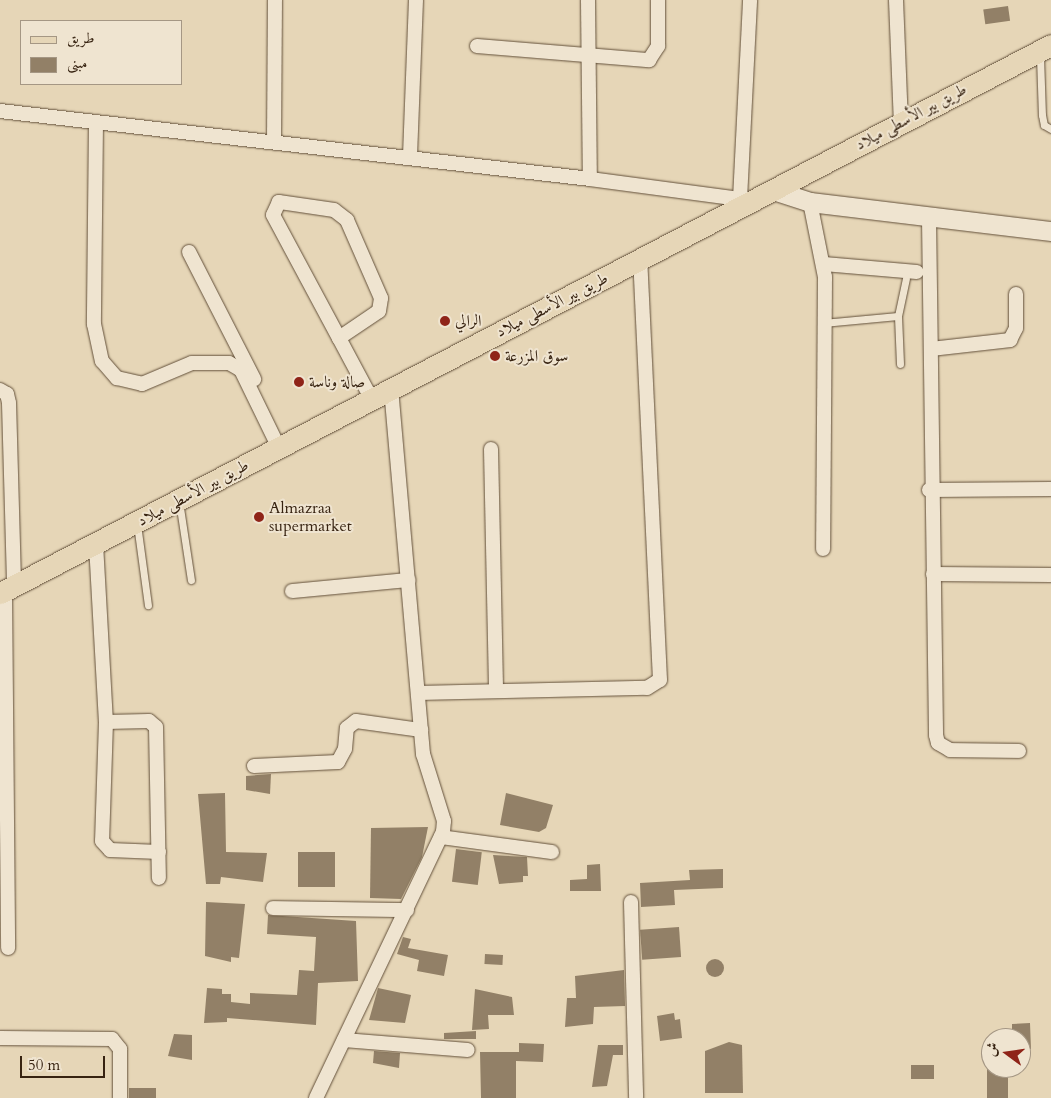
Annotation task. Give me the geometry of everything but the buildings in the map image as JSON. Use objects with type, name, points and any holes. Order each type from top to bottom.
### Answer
[{"type":"main road","name":"طريق بير الأسطى ميلاد","points":[[7,590],[279,448],[391,387],[640,260],[743,202],[773,190],[1045,48]]},
{"type":"main road","points":[[773,190],[810,202],[929,218],[1051,231]]},
{"type":"street","points":[[274,141],[275,0]]},
{"type":"street","points":[[410,156],[416,0]]},
{"type":"street","points":[[588,0],[590,179]]},
{"type":"street","points":[[477,46],[654,58],[658,0]]},
{"type":"street","points":[[0,111],[410,156],[590,179],[743,202],[750,0]]},
{"type":"street","points":[[896,0],[901,122]]},
{"type":"street","points":[[96,122],[94,324],[102,362],[116,378],[142,384],[192,363],[229,363],[241,370],[279,448]]},
{"type":"street","points":[[339,338],[379,310],[381,298],[347,220],[334,210],[279,202],[273,215],[370,398]]},
{"type":"street","points":[[810,202],[824,264],[823,549]]},
{"type":"street","points":[[929,218],[931,349],[929,490],[938,744],[950,750],[1019,751]]},
{"type":"street","points":[[189,252],[263,396],[266,419]]},
{"type":"street","points":[[418,692],[496,689],[648,688],[660,680],[640,260]]},
{"type":"street","points":[[824,264],[911,275]]},
{"type":"street","points":[[931,349],[1010,340],[1016,328],[1016,294]]},
{"type":"street","points":[[316,1098],[441,837],[444,821],[426,773],[391,387]]},
{"type":"street","points":[[0,390],[7,394],[9,403],[4,840],[8,948]]},
{"type":"street","points":[[490,449],[496,689]]},
{"type":"street","points":[[929,490],[1051,489]]},
{"type":"street","points":[[96,544],[106,722],[102,841],[110,850],[159,852]]},
{"type":"street","points":[[933,574],[1051,575]]},
{"type":"street","points":[[292,590],[408,580]]},
{"type":"street","points":[[106,722],[149,721],[156,726],[159,878]]},
{"type":"street","points":[[254,766],[338,762],[345,749],[347,728],[356,722],[421,730]]},
{"type":"street","points":[[441,837],[552,852]]},
{"type":"street","points":[[631,902],[636,1098]]},
{"type":"street","points":[[273,908],[407,910]]},
{"type":"street","points":[[0,1038],[112,1039],[120,1049],[120,1098]]},
{"type":"street","points":[[344,1040],[468,1050]]},
{"type":"lane","points":[[1045,48],[1042,115],[1044,125],[1051,129]]},
{"type":"lane","points":[[900,364],[898,316],[911,275]]},
{"type":"lane","points":[[823,323],[898,316]]},
{"type":"lane","points":[[179,500],[191,580]]},
{"type":"lane","points":[[137,522],[148,605]]},
{"type":"place","name":"الرالي","points":[[445,321]]},
{"type":"place","name":"سوق المزرعة","points":[[495,356]]},
{"type":"place","name":"صالة وناسة","points":[[299,382]]},
{"type":"place","name":"Almazraa supermarket","points":[[259,517]]}]
